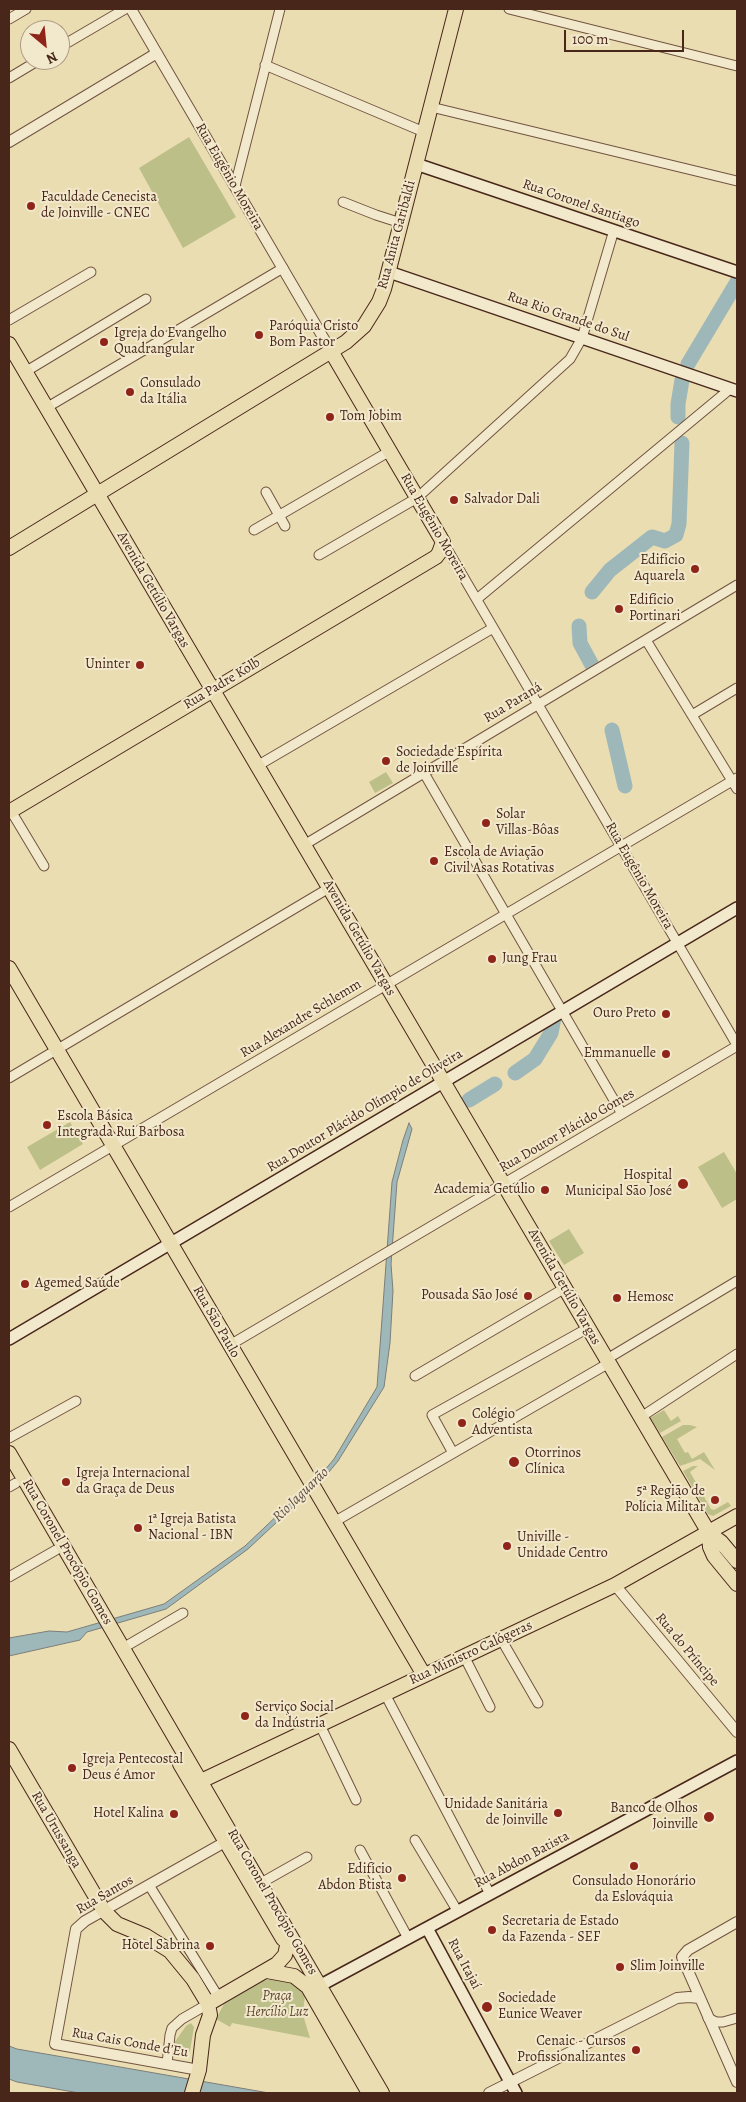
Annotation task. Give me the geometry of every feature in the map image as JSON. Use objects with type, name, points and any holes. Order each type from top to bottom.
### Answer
[{"type":"main road","name":"Rua Anita Garibaldi","points":[[9,548],[346,342],[364,326],[379,302],[389,272],[456,9]]},
{"type":"main road","name":"Rua Coronel Santiago","points":[[416,164],[737,272]]},
{"type":"main road","name":"Rua Rio Grande do Sul","points":[[389,272],[734,390]]},
{"type":"main road","name":"Avenida Getúlio Vargas","points":[[9,344],[709,1533]]},
{"type":"main road","name":"Rua Eugênio Moreira","points":[[331,351],[443,542]]},
{"type":"main road","points":[[436,557],[443,542]]},
{"type":"main road","name":"Rua Padre Kolb","points":[[10,812],[436,557]]},
{"type":"main road","name":"Rua Doutor Plácido Olímpio de Oliveira","points":[[9,1339],[737,908]]},
{"type":"main road","name":"Rua São Paulo","points":[[9,968],[424,1675]]},
{"type":"main road","name":"Rua Coronel Procópio Gomes","points":[[9,1453],[225,1842],[303,1973],[318,1991]]},
{"type":"main road","name":"Rua Coronel Procópio Gomes","points":[[9,1470],[12,1485],[99,1615]]},
{"type":"main road","name":"Rua Ministro Calógeras","points":[[201,1781],[615,1585],[737,1516]]},
{"type":"main road","points":[[709,1533],[721,1542],[737,1561]]},
{"type":"main road","points":[[709,1533],[710,1547],[714,1556],[737,1584]]},
{"type":"main road","name":"Rua Coronel Procópio Gomes","points":[[109,1632],[123,1648],[261,1883],[318,1991]]},
{"type":"main road","name":"Rua Urussanga","points":[[9,1749],[104,1911]]},
{"type":"main road","name":"Rua Abdon Batista","points":[[318,1991],[408,1938],[737,1761]]},
{"type":"main road","points":[[104,1911],[117,1924],[146,1936],[170,1951],[214,2001]]},
{"type":"main road","name":"Rua Itajaí","points":[[427,1928],[516,2093]]},
{"type":"main road","points":[[192,2093],[199,2073],[203,2036],[214,2001],[266,1971],[282,1959],[287,1946]]},
{"type":"main road","points":[[266,1971],[294,1976],[318,1991],[382,2093]]},
{"type":"main road","points":[[318,1991],[369,2093]]},
{"type":"street","points":[[9,19],[26,9]]},
{"type":"street","points":[[70,41],[125,9]]},
{"type":"street","name":"Rua Eugênio Moreira","points":[[131,9],[331,351]]},
{"type":"street","points":[[234,186],[280,9]]},
{"type":"street","points":[[509,9],[737,66]]},
{"type":"street","points":[[9,142],[157,53]]},
{"type":"street","points":[[266,64],[424,132]]},
{"type":"street","points":[[9,78],[22,70]]},
{"type":"street","points":[[431,107],[737,181]]},
{"type":"street","points":[[343,202],[401,223]]},
{"type":"street","points":[[319,555],[417,498],[560,370],[577,349],[582,338],[614,230]]},
{"type":"street","points":[[46,408],[282,268]]},
{"type":"street","points":[[9,320],[91,272]]},
{"type":"street","points":[[25,372],[146,298]]},
{"type":"street","points":[[476,599],[734,390]]},
{"type":"street","points":[[254,530],[390,451]]},
{"type":"street","points":[[266,492],[285,526]]},
{"type":"street","name":"Rua Eugênio Moreira","points":[[443,542],[737,1046]]},
{"type":"street","points":[[436,557],[452,558]]},
{"type":"street","name":"Rua Paraná","points":[[304,845],[737,585]]},
{"type":"street","points":[[257,766],[493,628]]},
{"type":"street","points":[[646,640],[736,782]]},
{"type":"street","points":[[692,715],[737,688]]},
{"type":"street","points":[[424,773],[622,1114]]},
{"type":"street","name":"Rua Alexandre Schlemm","points":[[9,1207],[621,846],[736,782]]},
{"type":"street","points":[[10,812],[44,866]]},
{"type":"street","points":[[9,1078],[329,888]]},
{"type":"street","name":"Rua Doutor Plácido Gomes","points":[[230,1345],[737,1046]]},
{"type":"street","points":[[334,1522],[608,1361],[737,1281]]},
{"type":"street","points":[[415,1376],[565,1288]]},
{"type":"street","points":[[453,1453],[432,1415],[588,1328]]},
{"type":"street","points":[[641,1417],[737,1354]]},
{"type":"street","points":[[9,1438],[76,1401]]},
{"type":"street","points":[[9,1577],[56,1550]]},
{"type":"street","name":"Rua do Príncipe","points":[[615,1585],[737,1732]]},
{"type":"street","points":[[123,1648],[183,1613]]},
{"type":"street","points":[[501,1639],[538,1703]]},
{"type":"street","points":[[464,1656],[490,1706]]},
{"type":"street","points":[[385,1694],[490,1894]]},
{"type":"street","points":[[320,1725],[356,1800]]},
{"type":"street","points":[[415,1840],[458,1912]]},
{"type":"street","name":"Rua Santos","points":[[55,2044],[74,1934],[80,1924],[225,1842]]},
{"type":"street","points":[[360,1850],[408,1938]]},
{"type":"street","points":[[261,1883],[307,1857]]},
{"type":"street","points":[[149,1885],[214,2001],[182,2019],[172,2028],[167,2064]]},
{"type":"street","points":[[737,1922],[684,1954],[683,1961],[737,2082]]},
{"type":"street","points":[[677,1998],[688,1985],[688,1974]]},
{"type":"street","points":[[489,2093],[677,1998],[700,1998]]},
{"type":"street","points":[[708,2018],[716,2022],[737,2018]]},
{"type":"street","name":"Rua Cais Conde d'Eu","points":[[55,2044],[167,2064],[199,2073]]},
{"type":"green space","points":[[189,137],[236,217],[183,248],[139,168]]},
{"type":"green space","points":[[386,772],[393,783],[375,793],[369,782]]},
{"type":"green space","points":[[70,1122],[83,1144],[40,1170],[27,1147]]},
{"type":"green space","points":[[724,1152],[737,1174],[737,1199],[722,1208],[698,1167]]},
{"type":"green space","points":[[569,1229],[584,1253],[564,1265],[549,1241]]},
{"type":"green space","points":[[664,1410],[671,1421],[678,1416],[681,1421],[660,1433],[650,1418]]},
{"type":"green space","points":[[683,1425],[697,1427],[677,1439],[685,1453],[688,1452],[692,1459],[704,1452],[715,1470],[700,1459],[680,1466],[662,1437]]},
{"type":"green space","points":[[693,1466],[698,1466],[690,1472],[711,1509],[714,1510],[728,1502],[731,1506],[713,1516],[708,1514],[683,1471]]},
{"type":"green space","name":"Praça Hercílio Luz","points":[[274,1978],[290,1980],[300,1986],[305,1994],[303,2015],[310,2038],[232,2023],[230,2027],[216,2019],[224,2004],[263,1981]]},
{"type":"green space","points":[[191,2023],[194,2027],[190,2051],[185,2054],[175,2052],[173,2050],[174,2043],[186,2026]]},
{"type":"water","name":"Rio Jaguarão","points":[[409,1123],[412,1129],[397,1182],[391,1264],[393,1291],[390,1343],[384,1387],[338,1461],[324,1478],[248,1549],[166,1609],[87,1632],[80,1640],[9,1656],[9,1638],[49,1631],[67,1632],[164,1604],[245,1546],[324,1471],[334,1459],[377,1387],[392,1182]]},
{"type":"water","points":[[9,2046],[17,2049],[269,2093],[79,2093],[17,2082],[9,2079]]},
{"type":"waterway","name":"Rio Jaguarão","points":[[688,364],[737,282]]},
{"type":"waterway","name":"Rio Jaguarão","points":[[678,417],[682,380]]},
{"type":"waterway","name":"Rio Jaguarão","points":[[592,592],[610,570],[652,537],[665,541],[676,535],[679,524],[682,443]]},
{"type":"waterway","name":"Rio Jaguarão","points":[[579,626],[580,643],[593,667]]},
{"type":"waterway","name":"Rio Jaguarão","points":[[612,730],[625,786]]},
{"type":"waterway","name":"Rio Jaguarão","points":[[515,1073],[535,1059],[551,1033],[554,1018]]},
{"type":"waterway","name":"Rio Jaguarão","points":[[469,1100],[495,1084]]},
{"type":"place","name":"Faculdade Cenecista de Joinville - CNEC","points":[[31,206]]},
{"type":"place","name":"Paróquia Cristo Bom Pastor","points":[[259,335]]},
{"type":"place","name":"Igreja do Evangelho Quadrangular","points":[[104,342]]},
{"type":"place","name":"Consulado da Itália","points":[[130,392]]},
{"type":"place","name":"Tom Jobim","points":[[330,417]]},
{"type":"place","name":"Salvador Dali","points":[[454,500]]},
{"type":"place","name":"Edifício Aquarela","points":[[695,569]]},
{"type":"place","name":"Edifício Portinari","points":[[619,609]]},
{"type":"place","name":"Uninter","points":[[140,665]]},
{"type":"place","name":"Sociedade Espírita de Joinville","points":[[386,761]]},
{"type":"place","name":"Solar Villas-Bôas","points":[[486,823]]},
{"type":"place","name":"Escola de Aviação Civil Asas Rotativas","points":[[434,861]]},
{"type":"place","name":"Jung Frau","points":[[492,959]]},
{"type":"place","name":"Ouro Preto","points":[[666,1014]]},
{"type":"place","name":"Emmanuelle","points":[[666,1054]]},
{"type":"place","name":"Escola Básica Integrada Rui Barbosa","points":[[47,1125]]},
{"type":"place","name":"Hospital Municipal São José","points":[[683,1184]]},
{"type":"place","name":"Academia Getúlio","points":[[545,1190]]},
{"type":"place","name":"Agemed Saúde","points":[[25,1284]]},
{"type":"place","name":"Pousada São José","points":[[528,1296]]},
{"type":"place","name":"Hemosc","points":[[617,1298]]},
{"type":"place","name":"Colégio Adventista","points":[[462,1423]]},
{"type":"place","name":"Otorrinos Clínica","points":[[514,1462]]},
{"type":"place","name":"Igreja Internacional da Graça de Deus","points":[[66,1482]]},
{"type":"place","name":"5ª Região de Polícia Militar","points":[[715,1500]]},
{"type":"place","name":"1ª Igreja Batista Nacional - IBN","points":[[138,1528]]},
{"type":"place","name":"Univille - Unidade Centro","points":[[507,1546]]},
{"type":"place","name":"Serviço Social da Indústria","points":[[245,1716]]},
{"type":"place","name":"Igreja Pentecostal Deus é Amor","points":[[72,1768]]},
{"type":"place","name":"Unidade Sanitária de Joinville","points":[[558,1813]]},
{"type":"place","name":"Hotel Kalina","points":[[174,1814]]},
{"type":"place","name":"Banco de Olhos Joinville","points":[[709,1817]]},
{"type":"place","name":"Consulado Honorário da Eslováquia","points":[[634,1866]]},
{"type":"place","name":"Edifício Abdon Btista","points":[[402,1878]]},
{"type":"place","name":"Secretaria de Estado da Fazenda - SEF","points":[[492,1930]]},
{"type":"place","name":"Hotel Sabrina","points":[[210,1946]]},
{"type":"place","name":"Slim Joinville","points":[[620,1967]]},
{"type":"place","name":"Sociedade Eunice Weaver","points":[[487,2007]]},
{"type":"place","name":"Cenaic - Cursos Profissionalizantes","points":[[636,2050]]}]
